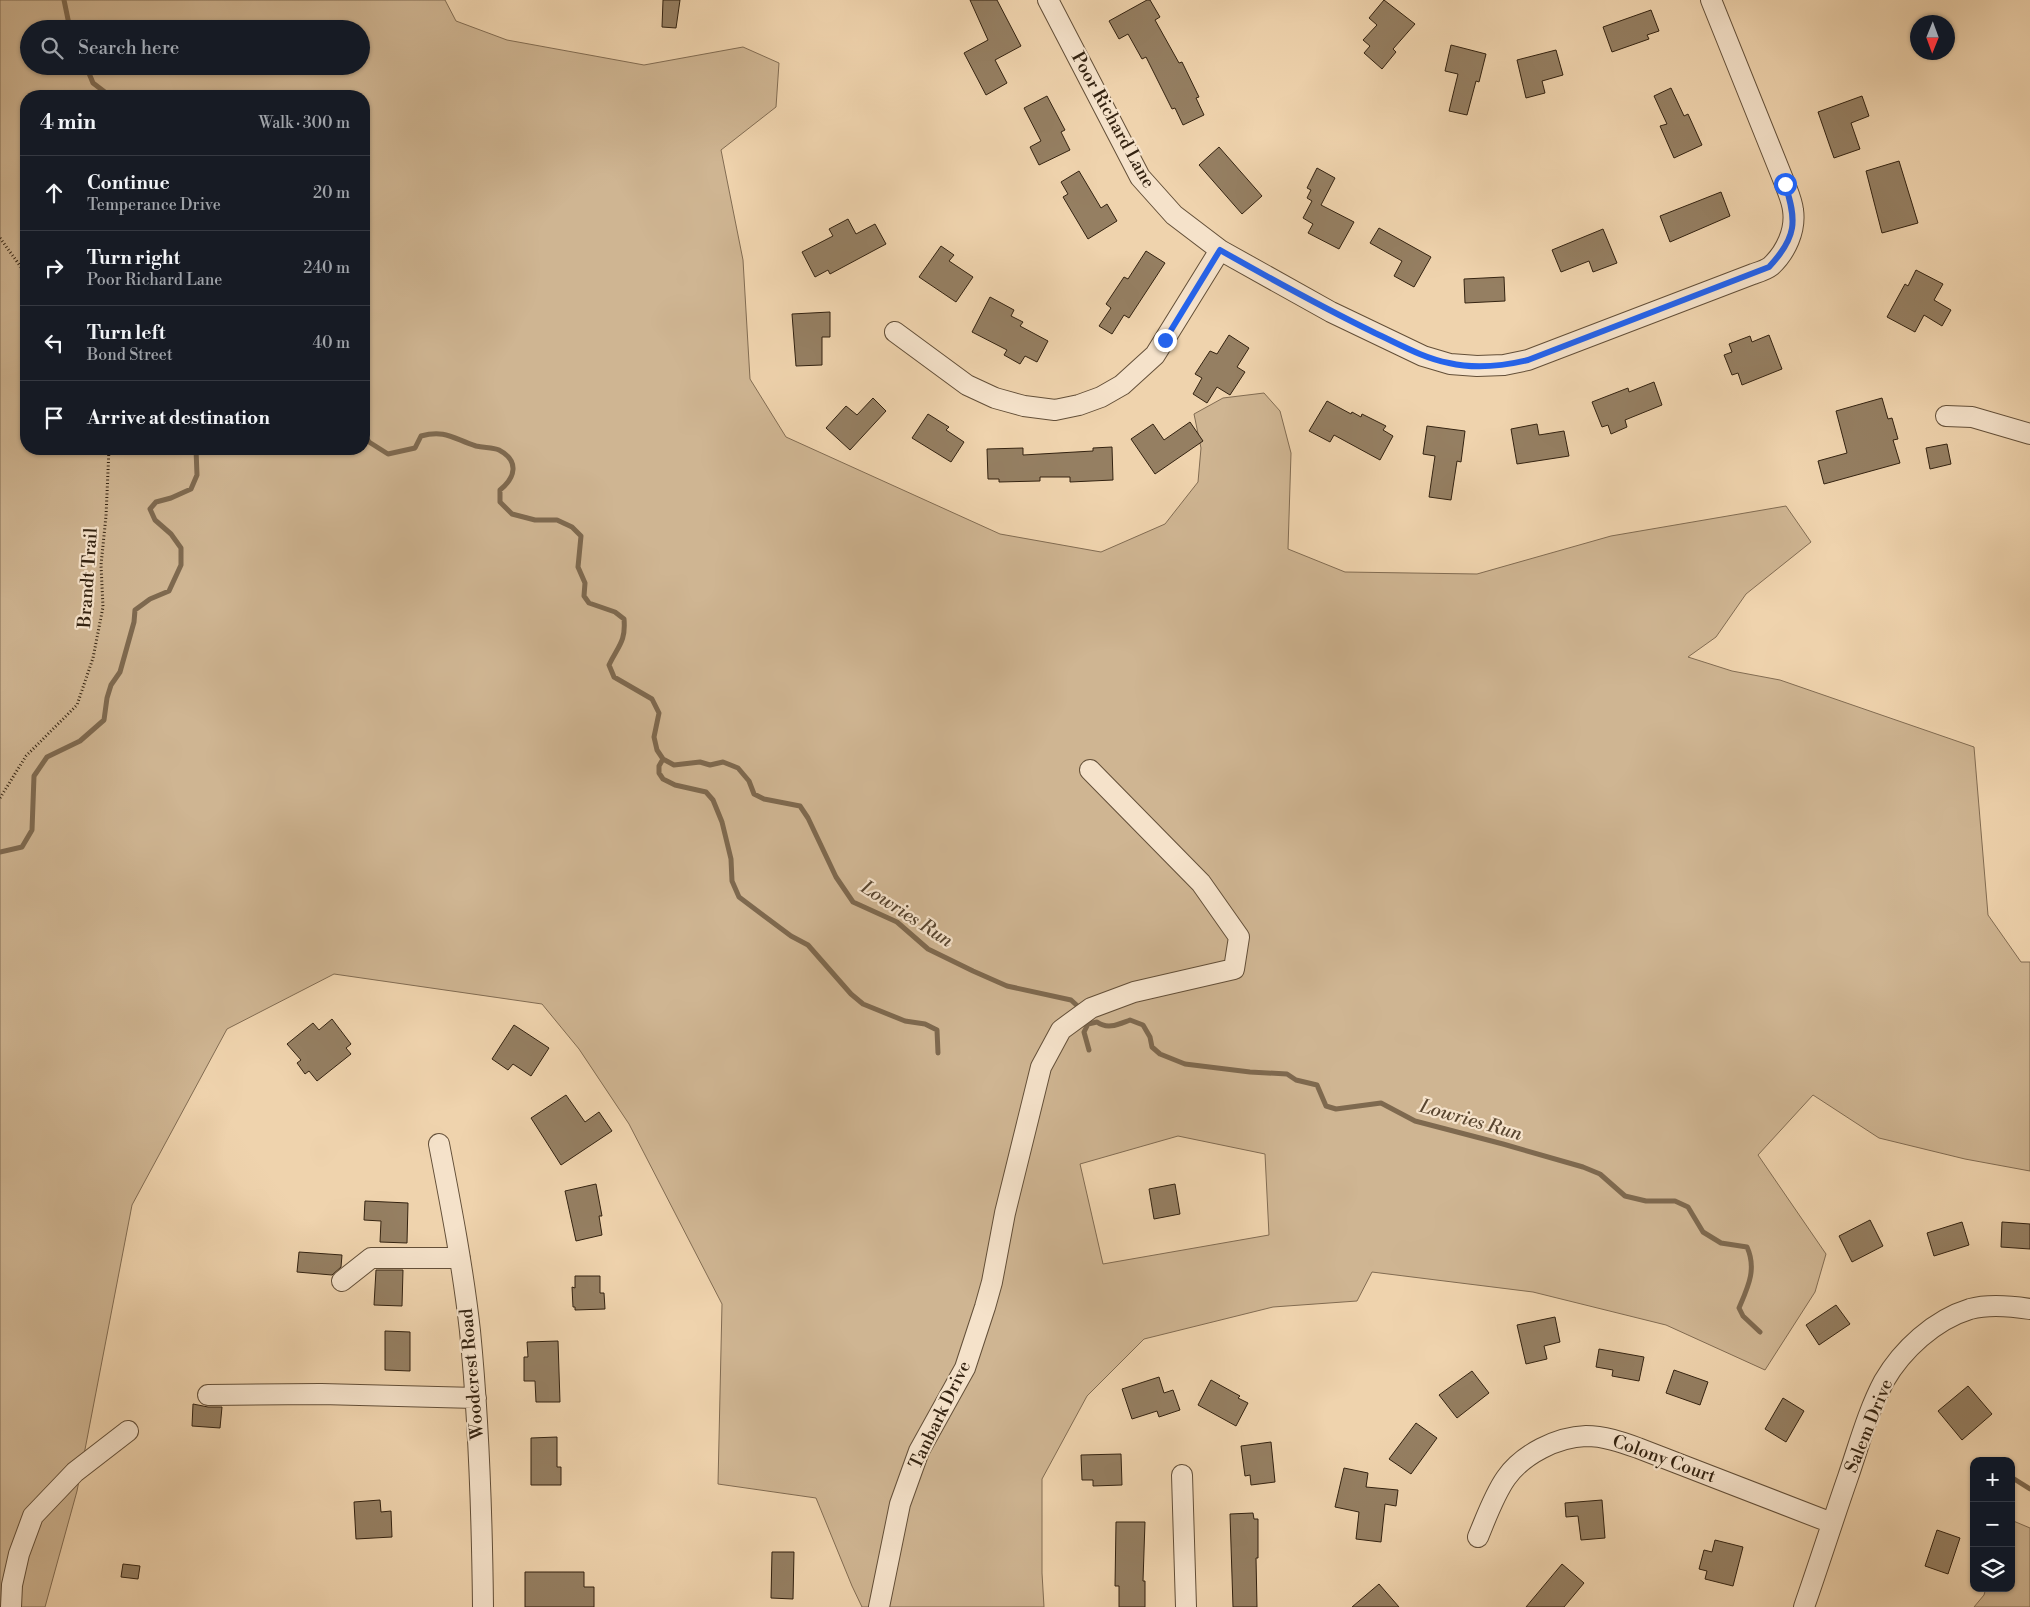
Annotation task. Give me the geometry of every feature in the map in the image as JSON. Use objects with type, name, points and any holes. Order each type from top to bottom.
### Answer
[{"type":"street","name":"Poor Richard Lane","points":[[1048,0],[1140,177],[1174,215],[1220,250],[1331,312],[1423,356],[1450,364],[1477,366],[1504,365],[1528,360],[1753,274],[1769,267],[1788,243],[1793,224],[1793,209],[1785,184],[1711,0]]},
{"type":"street","points":[[895,332],[968,385],[995,398],[1024,406],[1055,410],[1079,405],[1101,397],[1122,385],[1155,355],[1220,250]]},
{"type":"street","points":[[1946,416],[1972,417],[2030,434]]},
{"type":"street","name":"Tanbark Drive","points":[[878,1607],[900,1504],[919,1450],[965,1368],[992,1282],[1005,1213],[1042,1066],[1061,1030],[1091,1008],[1134,992],[1234,969],[1239,937],[1227,918],[1201,883],[1090,770]]},
{"type":"street","name":"Woodcrest Road","points":[[439,1144],[460,1258],[476,1398],[482,1540],[482,1607]]},
{"type":"street","points":[[342,1281],[371,1258],[460,1258]]},
{"type":"street","name":"Salem Drive","points":[[1804,1607],[1863,1432],[1884,1382],[1895,1364],[1911,1346],[1944,1320],[1970,1309],[1997,1306],[2030,1309]]},
{"type":"street","points":[[208,1395],[321,1394],[476,1398]]},
{"type":"street","points":[[11,1607],[12,1585],[18,1554],[33,1516],[74,1472],[128,1431]]},
{"type":"street","name":"Colony Court","points":[[1478,1537],[1506,1478],[1522,1460],[1542,1448],[1585,1436],[1610,1438],[1832,1523]]},
{"type":"street","points":[[1182,1475],[1186,1607]]},
{"type":"path","points":[[0,238],[20,266]]},
{"type":"path","name":"Brandt Trail","points":[[0,798],[26,756],[77,705],[93,658],[103,607],[101,565],[106,516],[109,455]]},
{"type":"shaded area","points":[[0,0],[445,0],[456,21],[507,40],[644,65],[743,47],[779,63],[776,107],[721,150],[743,260],[750,379],[786,437],[1000,534],[1101,552],[1165,524],[1198,482],[1201,448],[1194,414],[1223,398],[1264,393],[1280,411],[1291,453],[1288,549],[1345,572],[1477,574],[1611,536],[1786,506],[1811,542],[1746,594],[1716,637],[1688,657],[1732,671],[1780,680],[1974,747],[1988,915],[2021,962],[2030,962],[2030,1171],[1965,1159],[1879,1138],[1813,1095],[1758,1155],[1826,1254],[1815,1292],[1765,1370],[1666,1325],[1533,1292],[1372,1272],[1357,1301],[1273,1307],[1144,1339],[1087,1396],[1042,1479],[1044,1607],[862,1607],[816,1498],[718,1484],[722,1304],[629,1124],[579,1049],[542,1004],[334,974],[227,1029],[132,1205],[77,1491],[45,1607],[0,1607]],"holes":[[[1178,1136],[1265,1154],[1269,1235],[1103,1264],[1080,1164]]]},
{"type":"shaded area","points":[[2015,1522],[2030,1528],[2030,1607],[1974,1607],[1985,1592],[2015,1592]]},
{"type":"building","points":[[663,0],[680,0],[676,28],[662,27]]},
{"type":"building","points":[[970,0],[997,0],[1021,46],[995,60],[1007,83],[986,95],[964,53],[988,40]]},
{"type":"building","points":[[1150,0],[1160,17],[1155,20],[1179,63],[1182,62],[1199,97],[1196,98],[1204,115],[1183,125],[1175,108],[1172,109],[1146,57],[1142,59],[1128,34],[1119,39],[1109,21]]},
{"type":"building","points":[[1384,0],[1415,24],[1393,49],[1396,52],[1382,69],[1364,53],[1370,46],[1363,40],[1377,25],[1369,18]]},
{"type":"building","points":[[1651,10],[1659,31],[1647,35],[1649,39],[1612,52],[1603,27]]},
{"type":"building","points":[[1451,45],[1486,54],[1479,82],[1476,81],[1467,115],[1449,111],[1458,74],[1445,71]]},
{"type":"building","points":[[1556,50],[1563,75],[1542,81],[1545,93],[1526,98],[1517,60]]},
{"type":"building","points":[[1671,88],[1684,116],[1688,114],[1702,145],[1674,158],[1660,126],[1667,124],[1654,96]]},
{"type":"building","points":[[1047,96],[1065,130],[1061,132],[1070,150],[1039,165],[1030,147],[1041,141],[1024,108]]},
{"type":"building","points":[[1862,96],[1869,116],[1851,123],[1860,149],[1834,158],[1818,112]]},
{"type":"building","points":[[1219,147],[1262,196],[1242,214],[1199,165]]},
{"type":"building","points":[[1899,161],[1918,223],[1882,233],[1866,171]]},
{"type":"building","points":[[1317,168],[1335,178],[1321,205],[1354,222],[1339,249],[1308,233],[1313,224],[1303,218],[1312,201],[1307,198],[1311,190],[1307,188]]},
{"type":"building","points":[[1079,171],[1101,208],[1107,204],[1117,221],[1088,239],[1063,197],[1068,194],[1061,182]]},
{"type":"building","points":[[1721,192],[1730,216],[1670,242],[1660,216]]},
{"type":"building","points":[[848,219],[856,234],[875,224],[886,244],[830,274],[828,270],[815,277],[802,252],[833,236],[829,229]]},
{"type":"building","points":[[1379,228],[1431,257],[1414,287],[1394,276],[1402,261],[1370,243]]},
{"type":"building","points":[[1603,229],[1617,263],[1593,272],[1589,261],[1561,272],[1552,250]]},
{"type":"building","points":[[941,246],[954,255],[949,261],[973,277],[956,302],[919,277]]},
{"type":"building","points":[[1146,251],[1165,263],[1129,318],[1124,315],[1112,334],[1099,326],[1111,308],[1106,304],[1124,277],[1128,279]]},
{"type":"building","points":[[1916,270],[1943,284],[1934,300],[1951,310],[1942,326],[1924,315],[1915,332],[1887,317],[1905,284],[1908,286]]},
{"type":"building","points":[[1504,277],[1505,301],[1465,303],[1464,279]]},
{"type":"building","points":[[990,297],[1014,310],[1011,316],[1023,322],[1020,326],[1048,341],[1037,362],[1025,356],[1020,364],[1004,355],[1007,350],[972,332]]},
{"type":"building","points":[[830,312],[830,337],[822,337],[822,365],[796,366],[792,314]]},
{"type":"building","points":[[1229,335],[1249,348],[1237,367],[1245,372],[1230,395],[1217,387],[1207,403],[1193,394],[1202,378],[1195,374],[1210,351],[1217,354]]},
{"type":"building","points":[[1769,335],[1782,369],[1742,385],[1738,373],[1732,375],[1724,355],[1732,352],[1729,344],[1750,336],[1752,342]]},
{"type":"building","points":[[1654,382],[1662,405],[1625,420],[1627,427],[1611,434],[1608,425],[1602,427],[1592,402],[1628,388],[1629,392]]},
{"type":"building","points":[[873,398],[886,411],[850,450],[826,428],[846,406],[857,415]]},
{"type":"building","points":[[1882,398],[1888,419],[1892,418],[1898,439],[1893,440],[1900,463],[1824,484],[1818,461],[1847,453],[1836,411]]},
{"type":"building","points":[[1327,401],[1351,414],[1352,412],[1361,417],[1362,414],[1386,426],[1383,430],[1393,436],[1380,460],[1334,435],[1330,442],[1309,431]]},
{"type":"building","points":[[928,414],[949,427],[946,430],[964,442],[951,462],[912,438]]},
{"type":"building","points":[[1190,422],[1203,441],[1155,474],[1131,439],[1153,424],[1164,440]]},
{"type":"building","points":[[1537,424],[1539,435],[1564,431],[1569,456],[1517,464],[1511,429]]},
{"type":"building","points":[[1427,426],[1465,431],[1461,462],[1457,461],[1451,500],[1429,497],[1435,456],[1423,454]]},
{"type":"building","points":[[1947,444],[1951,464],[1930,469],[1926,448]]},
{"type":"building","points":[[1112,447],[1113,480],[1070,482],[1070,477],[1040,477],[1040,481],[999,482],[999,479],[988,479],[987,449],[1023,448],[1023,455],[1093,451],[1093,448]]},
{"type":"building","points":[[332,1019],[351,1044],[346,1048],[351,1054],[317,1081],[309,1071],[305,1074],[297,1063],[301,1060],[287,1044],[313,1023],[319,1030]]},
{"type":"building","points":[[514,1025],[549,1048],[531,1076],[513,1064],[508,1070],[492,1059]]},
{"type":"building","points":[[566,1095],[585,1122],[599,1112],[612,1131],[561,1165],[531,1118]]},
{"type":"building","points":[[596,1184],[602,1216],[599,1216],[602,1235],[576,1241],[565,1191]]},
{"type":"building","points":[[1175,1184],[1180,1214],[1154,1219],[1149,1189]]},
{"type":"building","points":[[365,1201],[408,1203],[407,1243],[380,1242],[381,1221],[364,1220]]},
{"type":"building","points":[[1870,1220],[1883,1246],[1852,1262],[1839,1236]]},
{"type":"building","points":[[1962,1222],[1969,1245],[1934,1256],[1927,1233]]},
{"type":"building","points":[[2002,1222],[2030,1224],[2030,1249],[2001,1247]]},
{"type":"building","points":[[299,1252],[342,1255],[341,1267],[332,1275],[297,1272]]},
{"type":"building","points":[[376,1270],[403,1270],[402,1306],[374,1305]]},
{"type":"building","points":[[575,1276],[600,1276],[600,1293],[604,1293],[605,1309],[575,1310],[575,1307],[573,1307],[572,1287],[575,1288]]},
{"type":"building","points":[[1836,1305],[1850,1324],[1819,1345],[1806,1325]]},
{"type":"building","points":[[1555,1317],[1560,1342],[1544,1346],[1547,1359],[1526,1364],[1517,1325]]},
{"type":"building","points":[[385,1331],[410,1332],[410,1371],[385,1370]]},
{"type":"building","points":[[558,1341],[560,1402],[536,1402],[535,1381],[524,1381],[524,1357],[528,1357],[527,1342]]},
{"type":"building","points":[[1599,1349],[1644,1357],[1639,1381],[1612,1376],[1613,1370],[1596,1367]]},
{"type":"building","points":[[1674,1370],[1708,1382],[1700,1405],[1666,1393]]},
{"type":"building","points":[[1472,1371],[1489,1393],[1457,1418],[1439,1395]]},
{"type":"building","points":[[1159,1377],[1164,1393],[1173,1390],[1180,1410],[1159,1417],[1157,1411],[1132,1419],[1122,1389]]},
{"type":"building","points":[[1211,1380],[1240,1396],[1238,1398],[1248,1403],[1236,1426],[1198,1405]]},
{"type":"building","points":[[1968,1386],[1992,1414],[1962,1440],[1938,1411]]},
{"type":"building","points":[[1783,1398],[1804,1411],[1786,1442],[1765,1429]]},
{"type":"building","points":[[193,1404],[222,1407],[220,1428],[192,1426]]},
{"type":"building","points":[[1416,1423],[1437,1438],[1411,1474],[1389,1459]]},
{"type":"building","points":[[557,1437],[557,1467],[561,1467],[561,1485],[531,1485],[531,1438]]},
{"type":"building","points":[[1271,1442],[1275,1482],[1251,1485],[1250,1475],[1245,1476],[1241,1446]]},
{"type":"building","points":[[1121,1454],[1122,1485],[1093,1486],[1093,1480],[1082,1480],[1081,1455]]},
{"type":"building","points":[[1344,1468],[1368,1473],[1366,1487],[1398,1490],[1396,1506],[1385,1504],[1381,1542],[1356,1539],[1359,1512],[1335,1507]]},
{"type":"building","points":[[380,1500],[381,1512],[391,1511],[392,1537],[356,1539],[354,1502]]},
{"type":"building","points":[[1602,1500],[1605,1538],[1581,1540],[1578,1516],[1566,1517],[1565,1503]]},
{"type":"building","points":[[1253,1513],[1254,1519],[1258,1519],[1258,1558],[1256,1558],[1257,1607],[1233,1607],[1230,1514]]},
{"type":"building","points":[[1116,1522],[1145,1522],[1143,1581],[1145,1581],[1145,1607],[1119,1607],[1119,1586],[1115,1586]]},
{"type":"building","points":[[1937,1530],[1960,1538],[1948,1574],[1925,1566]]},
{"type":"building","points":[[1715,1540],[1743,1547],[1733,1586],[1705,1579],[1707,1571],[1699,1569],[1704,1550],[1712,1552]]},
{"type":"building","points":[[772,1552],[794,1552],[793,1599],[771,1598]]},
{"type":"building","points":[[123,1564],[140,1566],[138,1579],[121,1577]]},
{"type":"building","points":[[1562,1564],[1584,1583],[1564,1607],[1526,1607]]},
{"type":"building","points":[[525,1572],[584,1572],[584,1587],[594,1587],[594,1607],[525,1607]]},
{"type":"building","points":[[1379,1584],[1399,1607],[1352,1607]]},
{"type":"waterway","name":"Lowries Run","points":[[64,0],[68,20]]},
{"type":"waterway","name":"Lowries Run","points":[[90,75],[93,83],[102,90]]},
{"type":"waterway","name":"Lowries Run","points":[[370,443],[388,454],[415,448],[421,436],[443,434],[476,446],[497,449],[506,454],[510,459],[513,470],[509,480],[500,490],[500,502],[512,514],[535,520],[557,520],[572,527],[581,536],[578,567],[585,583],[584,596],[589,603],[615,612],[624,619],[623,639],[609,665],[614,677],[652,699],[659,713],[654,737],[657,750],[663,759],[674,765],[700,762],[710,765],[723,762],[738,768],[749,781],[754,794],[764,799],[800,806],[808,818],[836,877],[853,902],[897,922],[928,949],[973,971],[1007,986],[1071,1000],[1082,1010]]},
{"type":"waterway","points":[[0,852],[22,847],[32,830],[34,776],[47,757],[80,741],[104,720],[107,698],[111,685],[120,672],[134,622],[135,610],[150,599],[169,591],[181,565],[181,548],[171,534],[155,520],[150,509],[156,502],[191,489],[197,475],[196,455]]},
{"type":"waterway","points":[[663,759],[659,766],[659,773],[663,779],[675,785],[706,792],[713,800],[722,822],[731,859],[732,881],[739,897],[791,936],[808,945],[851,994],[863,1004],[905,1021],[925,1024],[937,1030],[938,1053]]},
{"type":"waterway","name":"Lowries Run","points":[[1088,1024],[1097,1022],[1109,1026],[1130,1020],[1143,1025],[1150,1037],[1152,1047],[1160,1054],[1185,1064],[1250,1072],[1287,1074],[1296,1080],[1317,1085],[1326,1106],[1336,1109],[1381,1103],[1415,1121],[1583,1167],[1600,1174],[1625,1196],[1646,1201],[1675,1201],[1688,1207],[1703,1232],[1721,1243],[1747,1247],[1751,1263],[1750,1278],[1739,1308],[1743,1316],[1760,1332]]},
{"type":"waterway","points":[[1088,1024],[1084,1032],[1089,1050]]},
{"type":"waterway","name":"Lowries Run","points":[[2015,1480],[2030,1489]]},
{"type":"route","points":[[1165,340],[1220,250],[1331,312],[1423,356],[1450,364],[1477,366],[1504,365],[1528,360],[1769,267],[1788,243],[1793,224],[1793,209],[1785,184]]}]
